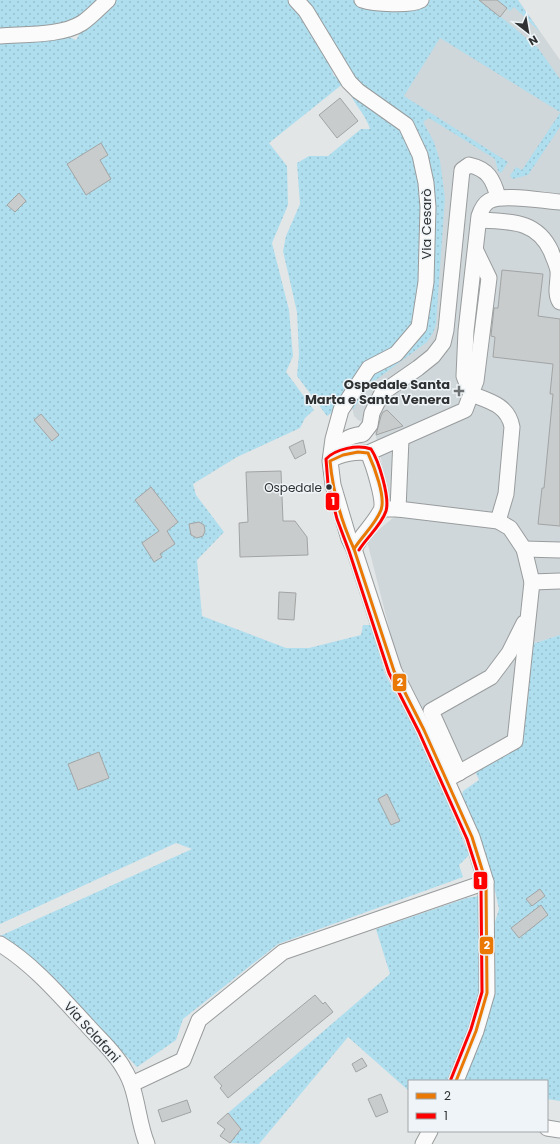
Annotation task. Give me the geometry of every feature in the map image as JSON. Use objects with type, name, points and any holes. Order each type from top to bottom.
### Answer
[{"type":"street","points":[[0,36],[55,32],[72,28],[83,23],[108,0]]},
{"type":"street","name":"Via Cesarò","points":[[296,0],[306,11],[349,82],[358,91],[406,125],[420,155],[426,183],[428,207],[426,282],[420,327],[396,354],[369,368],[341,410],[333,439],[333,486],[349,539],[354,549],[394,671],[424,730],[453,776]]},
{"type":"street","points":[[362,0],[400,4],[418,2],[421,0]]},
{"type":"street","points":[[334,458],[344,440],[352,436],[363,434],[370,425],[372,412],[382,393],[433,356],[443,343],[446,330],[462,170],[469,165],[481,168],[494,182],[498,197]]},
{"type":"street","points":[[498,521],[506,494],[512,427],[511,418],[496,404],[471,394],[464,376],[466,331],[479,216],[482,207],[488,201],[498,197],[560,202]]},
{"type":"street","points":[[457,225],[478,223],[516,223],[534,229],[546,241],[558,270],[557,289],[558,299],[560,302]]},
{"type":"street","points":[[334,458],[362,452],[368,453],[465,410],[476,381],[489,278],[476,251]]},
{"type":"street","points":[[446,330],[466,331]]},
{"type":"street","points":[[398,509],[401,439]]},
{"type":"street","points":[[354,549],[359,539],[382,509],[381,497],[373,463],[368,453]]},
{"type":"street","points":[[382,509],[398,509],[498,521],[510,528],[524,550],[532,582],[515,741],[453,776]]},
{"type":"street","points":[[524,550],[560,550]]},
{"type":"street","points":[[532,582],[560,581]]},
{"type":"street","points":[[456,1080],[476,1031],[487,993],[486,882],[431,711],[492,677],[509,653],[529,614]]},
{"type":"street","points":[[132,1084],[183,1060],[200,1020],[283,952],[486,882]]},
{"type":"street","name":"Via Sclafani","points":[[0,944],[40,975],[113,1054],[124,1069],[132,1084],[142,1133],[147,1144]]},
{"type":"street","points":[[548,1128],[560,1130]]},
{"type":"street","points":[[423,1144],[429,1132]]},
{"type":"shaded area","points":[[0,0],[103,0],[76,22],[20,31],[18,27],[13,27],[8,32],[0,33]]},
{"type":"shaded area","points":[[113,0],[291,0],[334,64],[331,68],[334,76],[339,77],[344,83],[269,143],[287,166],[288,205],[272,243],[289,310],[293,356],[286,372],[314,410],[305,418],[300,428],[237,457],[193,484],[196,495],[224,532],[197,560],[202,616],[286,648],[309,648],[361,635],[363,625],[371,625],[385,674],[428,754],[469,855],[459,865],[463,877],[278,944],[183,1019],[176,1040],[137,1067],[86,1014],[0,938],[0,936],[192,849],[176,843],[0,924],[0,40],[61,34],[76,40],[83,28]]},
{"type":"shaded area","points":[[303,0],[354,0],[364,4],[427,0],[481,0],[538,48],[560,79],[560,112],[440,38],[404,96],[508,162],[501,173],[498,171],[495,159],[429,118],[423,122],[434,142],[440,161],[445,198],[436,324],[433,333],[427,342],[369,385],[353,410],[351,402],[364,381],[422,329],[431,214],[415,135],[359,88]]},
{"type":"shaded area","name":"Ospedale Santa Marta e Santa Venera","points":[[354,0],[364,4],[427,0],[518,0],[560,60],[560,635],[529,645],[520,744],[452,772],[398,663],[368,545],[369,539],[394,517],[374,428],[358,420],[354,416],[351,402],[402,353]]},
{"type":"shaded area","points":[[497,0],[518,0],[540,32],[514,7],[510,11]]},
{"type":"shaded area","points":[[348,89],[395,121],[408,141],[421,184],[420,282],[415,324],[336,410],[327,416],[297,376],[299,354],[297,312],[283,251],[286,236],[300,204],[297,163],[309,156],[328,156],[361,129],[370,129]]},
{"type":"shaded area","points":[[560,113],[560,127],[528,175],[513,179],[510,176],[516,167],[522,170]]},
{"type":"shaded area","points":[[560,635],[560,1101],[548,1099],[548,1080],[462,1080],[487,1020],[492,991],[495,922],[499,909],[491,873],[461,800],[463,791],[479,780],[475,771],[520,744],[529,645]]},
{"type":"shaded area","points":[[479,896],[480,1000],[450,1080],[408,1080],[408,1090],[348,1037],[259,1144],[230,1143],[241,1129],[228,1113],[390,974],[376,929],[467,898]]},
{"type":"building","points":[[479,0],[497,0],[507,8],[500,17]]},
{"type":"building","points":[[340,98],[358,121],[337,138],[319,115]]},
{"type":"building","points":[[101,143],[108,155],[100,160],[111,179],[86,195],[67,164]]},
{"type":"building","points":[[19,193],[26,201],[15,212],[7,205]]},
{"type":"building","points":[[502,270],[543,274],[538,316],[560,319],[560,526],[538,524],[542,488],[544,488],[553,394],[550,394],[553,364],[493,357],[495,337],[491,336],[494,308],[498,308]]},
{"type":"building","points":[[387,410],[403,426],[376,435],[381,416],[383,412]]},
{"type":"building","points":[[41,414],[59,435],[52,441],[34,420]]},
{"type":"building","points":[[303,440],[306,453],[295,459],[289,447]]},
{"type":"building","points":[[281,471],[283,521],[295,521],[307,537],[308,555],[240,557],[239,523],[248,522],[246,472]]},
{"type":"building","points":[[151,487],[178,522],[167,531],[175,544],[160,554],[162,557],[154,562],[142,543],[159,531],[135,500]]},
{"type":"building","points":[[199,522],[204,525],[205,531],[203,536],[197,538],[191,535],[189,524]]},
{"type":"building","points":[[279,592],[296,593],[294,620],[278,619]]},
{"type":"building","points":[[99,752],[109,778],[78,790],[68,764]]},
{"type":"building","points":[[387,794],[400,821],[391,825],[378,799]]},
{"type":"building","points":[[540,889],[545,896],[532,906],[526,899]]},
{"type":"building","points":[[541,905],[548,915],[519,938],[511,928]]},
{"type":"building","points":[[315,995],[323,1004],[325,1002],[333,1012],[228,1098],[220,1088],[222,1086],[214,1077]]},
{"type":"building","points":[[362,1058],[367,1066],[356,1072],[352,1064]]},
{"type":"building","points":[[381,1094],[388,1112],[376,1117],[368,1099]]},
{"type":"building","points":[[187,1100],[191,1112],[162,1122],[158,1110]]},
{"type":"building","points":[[228,1113],[241,1129],[230,1143],[220,1136],[225,1129],[217,1123]]},
{"type":"transit line","name":"1","points":[[359,550],[381,522],[387,505],[383,480],[371,449],[353,447],[341,450],[330,455],[326,459],[328,484],[337,519],[389,673],[419,732],[467,839],[481,883],[482,992],[471,1029],[451,1079]]},
{"type":"transit line","name":"2","points":[[358,452],[368,453],[379,482],[382,504],[381,510],[375,521],[354,549],[338,506],[330,461],[343,455],[358,452]]},
{"type":"transit line","name":"2","points":[[354,549],[394,671],[424,730],[472,837],[486,882],[487,993],[476,1031],[456,1080]]},
{"type":"place","name":"Ospedale Santa Marta e Santa Venera","points":[[459,391]]},
{"type":"place","name":"Ospedale","points":[[329,487]]}]
